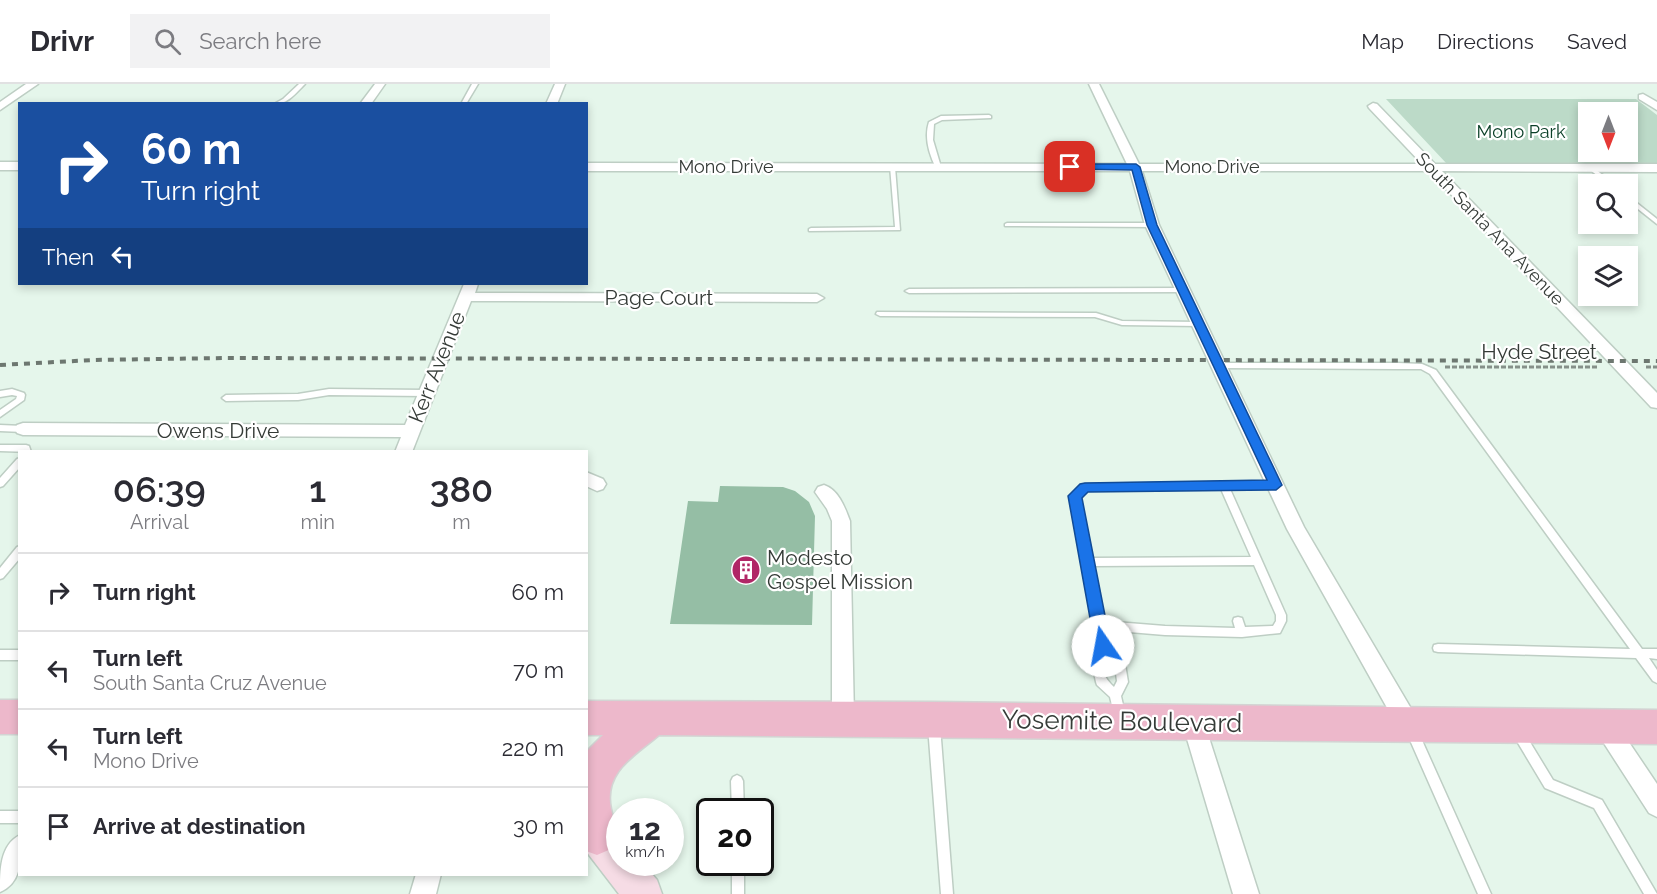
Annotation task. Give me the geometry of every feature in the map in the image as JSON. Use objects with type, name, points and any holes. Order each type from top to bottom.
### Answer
[{"type":"main road","name":"Yosemite Boulevard","points":[[588,718],[933,719],[1118,708],[1193,722],[1657,727]]},
{"type":"main road","points":[[0,717],[18,717]]},
{"type":"main road","points":[[642,894],[592,828],[590,778],[594,771],[652,718]]},
{"type":"street","points":[[1,106],[33,84]]},
{"type":"street","points":[[366,102],[380,84]]},
{"type":"street","points":[[552,102],[560,84]]},
{"type":"street","points":[[1094,84],[1136,167],[1152,225],[1296,529],[1408,723]]},
{"type":"street","points":[[1643,97],[1657,106]]},
{"type":"street","points":[[1,106],[18,106]]},
{"type":"street","name":"South Santa Ana Avenue","points":[[1373,106],[1657,403]]},
{"type":"street","points":[[0,166],[18,166]]},
{"type":"street","name":"Mono Drive","points":[[588,167],[1657,168]]},
{"type":"street","name":"Page Court","points":[[468,290],[817,298]]},
{"type":"street","name":"Kerr Avenue","points":[[404,450],[468,290]]},
{"type":"street","name":"Owens Drive","points":[[23,429],[412,431]]},
{"type":"street","points":[[824,492],[835,506],[840,521],[843,718]]},
{"type":"street","points":[[1193,722],[1246,894]]},
{"type":"street","points":[[1605,727],[1657,805]]},
{"type":"street","points":[[0,879],[18,850]]},
{"type":"street","points":[[423,894],[428,876]]},
{"type":"lane","points":[[280,102],[302,84]]},
{"type":"lane","points":[[464,102],[475,84]]},
{"type":"lane","points":[[938,167],[930,143],[928,131],[930,123],[941,118],[989,117]]},
{"type":"lane","points":[[811,230],[898,229],[892,167]]},
{"type":"lane","points":[[1591,168],[1598,174]]},
{"type":"lane","points":[[1638,206],[1657,222]]},
{"type":"lane","points":[[1007,225],[1152,225]]},
{"type":"lane","points":[[909,291],[1184,290]]},
{"type":"lane","points":[[880,314],[1096,315],[1122,323],[1199,324]]},
{"type":"lane","points":[[1219,366],[1422,367],[1433,372],[1657,678]]},
{"type":"lane","points":[[0,394],[12,392],[21,395],[20,400],[0,414]]},
{"type":"lane","points":[[226,398],[298,397],[350,392],[426,393]]},
{"type":"lane","points":[[0,428],[23,429]]},
{"type":"lane","points":[[0,448],[26,448],[26,450]]},
{"type":"lane","points":[[0,484],[18,463]]},
{"type":"lane","points":[[1118,708],[1101,682],[1097,663],[1103,646],[1075,496],[1085,488],[1276,485]]},
{"type":"lane","points":[[1099,625],[1170,632],[1242,633],[1276,630],[1281,621],[1281,615],[1224,486]]},
{"type":"lane","points":[[0,575],[18,552]]},
{"type":"lane","points":[[1086,562],[1185,567],[1216,561],[1257,561]]},
{"type":"lane","points":[[1216,561],[1220,573]]},
{"type":"lane","points":[[1166,620],[1170,632]]},
{"type":"lane","points":[[1204,620],[1207,632]]},
{"type":"lane","points":[[1238,621],[1242,633]]},
{"type":"lane","points":[[1103,646],[1120,664],[1123,682],[1118,708]]},
{"type":"lane","points":[[1438,648],[1657,654]]},
{"type":"lane","points":[[0,655],[18,655]]},
{"type":"lane","points":[[933,719],[947,894]]},
{"type":"lane","points":[[1408,723],[1485,894]]},
{"type":"lane","points":[[1513,725],[1549,784],[1598,804],[1651,894]]},
{"type":"lane","points":[[737,781],[738,798]]},
{"type":"lane","points":[[0,817],[18,817]]},
{"type":"lane","points":[[738,876],[738,894]]},
{"type":"path","name":"Hyde Street","points":[[1422,367],[1657,367]]},
{"type":"green space","name":"Mono Park","points":[[1386,99],[1636,99],[1657,115],[1657,164],[1447,164]]},
{"type":"building","name":"Modesto Gospel Mission","points":[[720,486],[783,487],[795,491],[809,502],[815,516],[812,625],[670,624],[688,501],[718,502]]},
{"type":"railway","points":[[0,365],[93,360],[226,358],[1657,361]]},
{"type":"place","name":"Modesto Gospel Mission","points":[[746,570]]},
{"type":"route","points":[[1070,167],[1136,167],[1152,225],[1276,485],[1085,488],[1075,496],[1103,646]]}]
